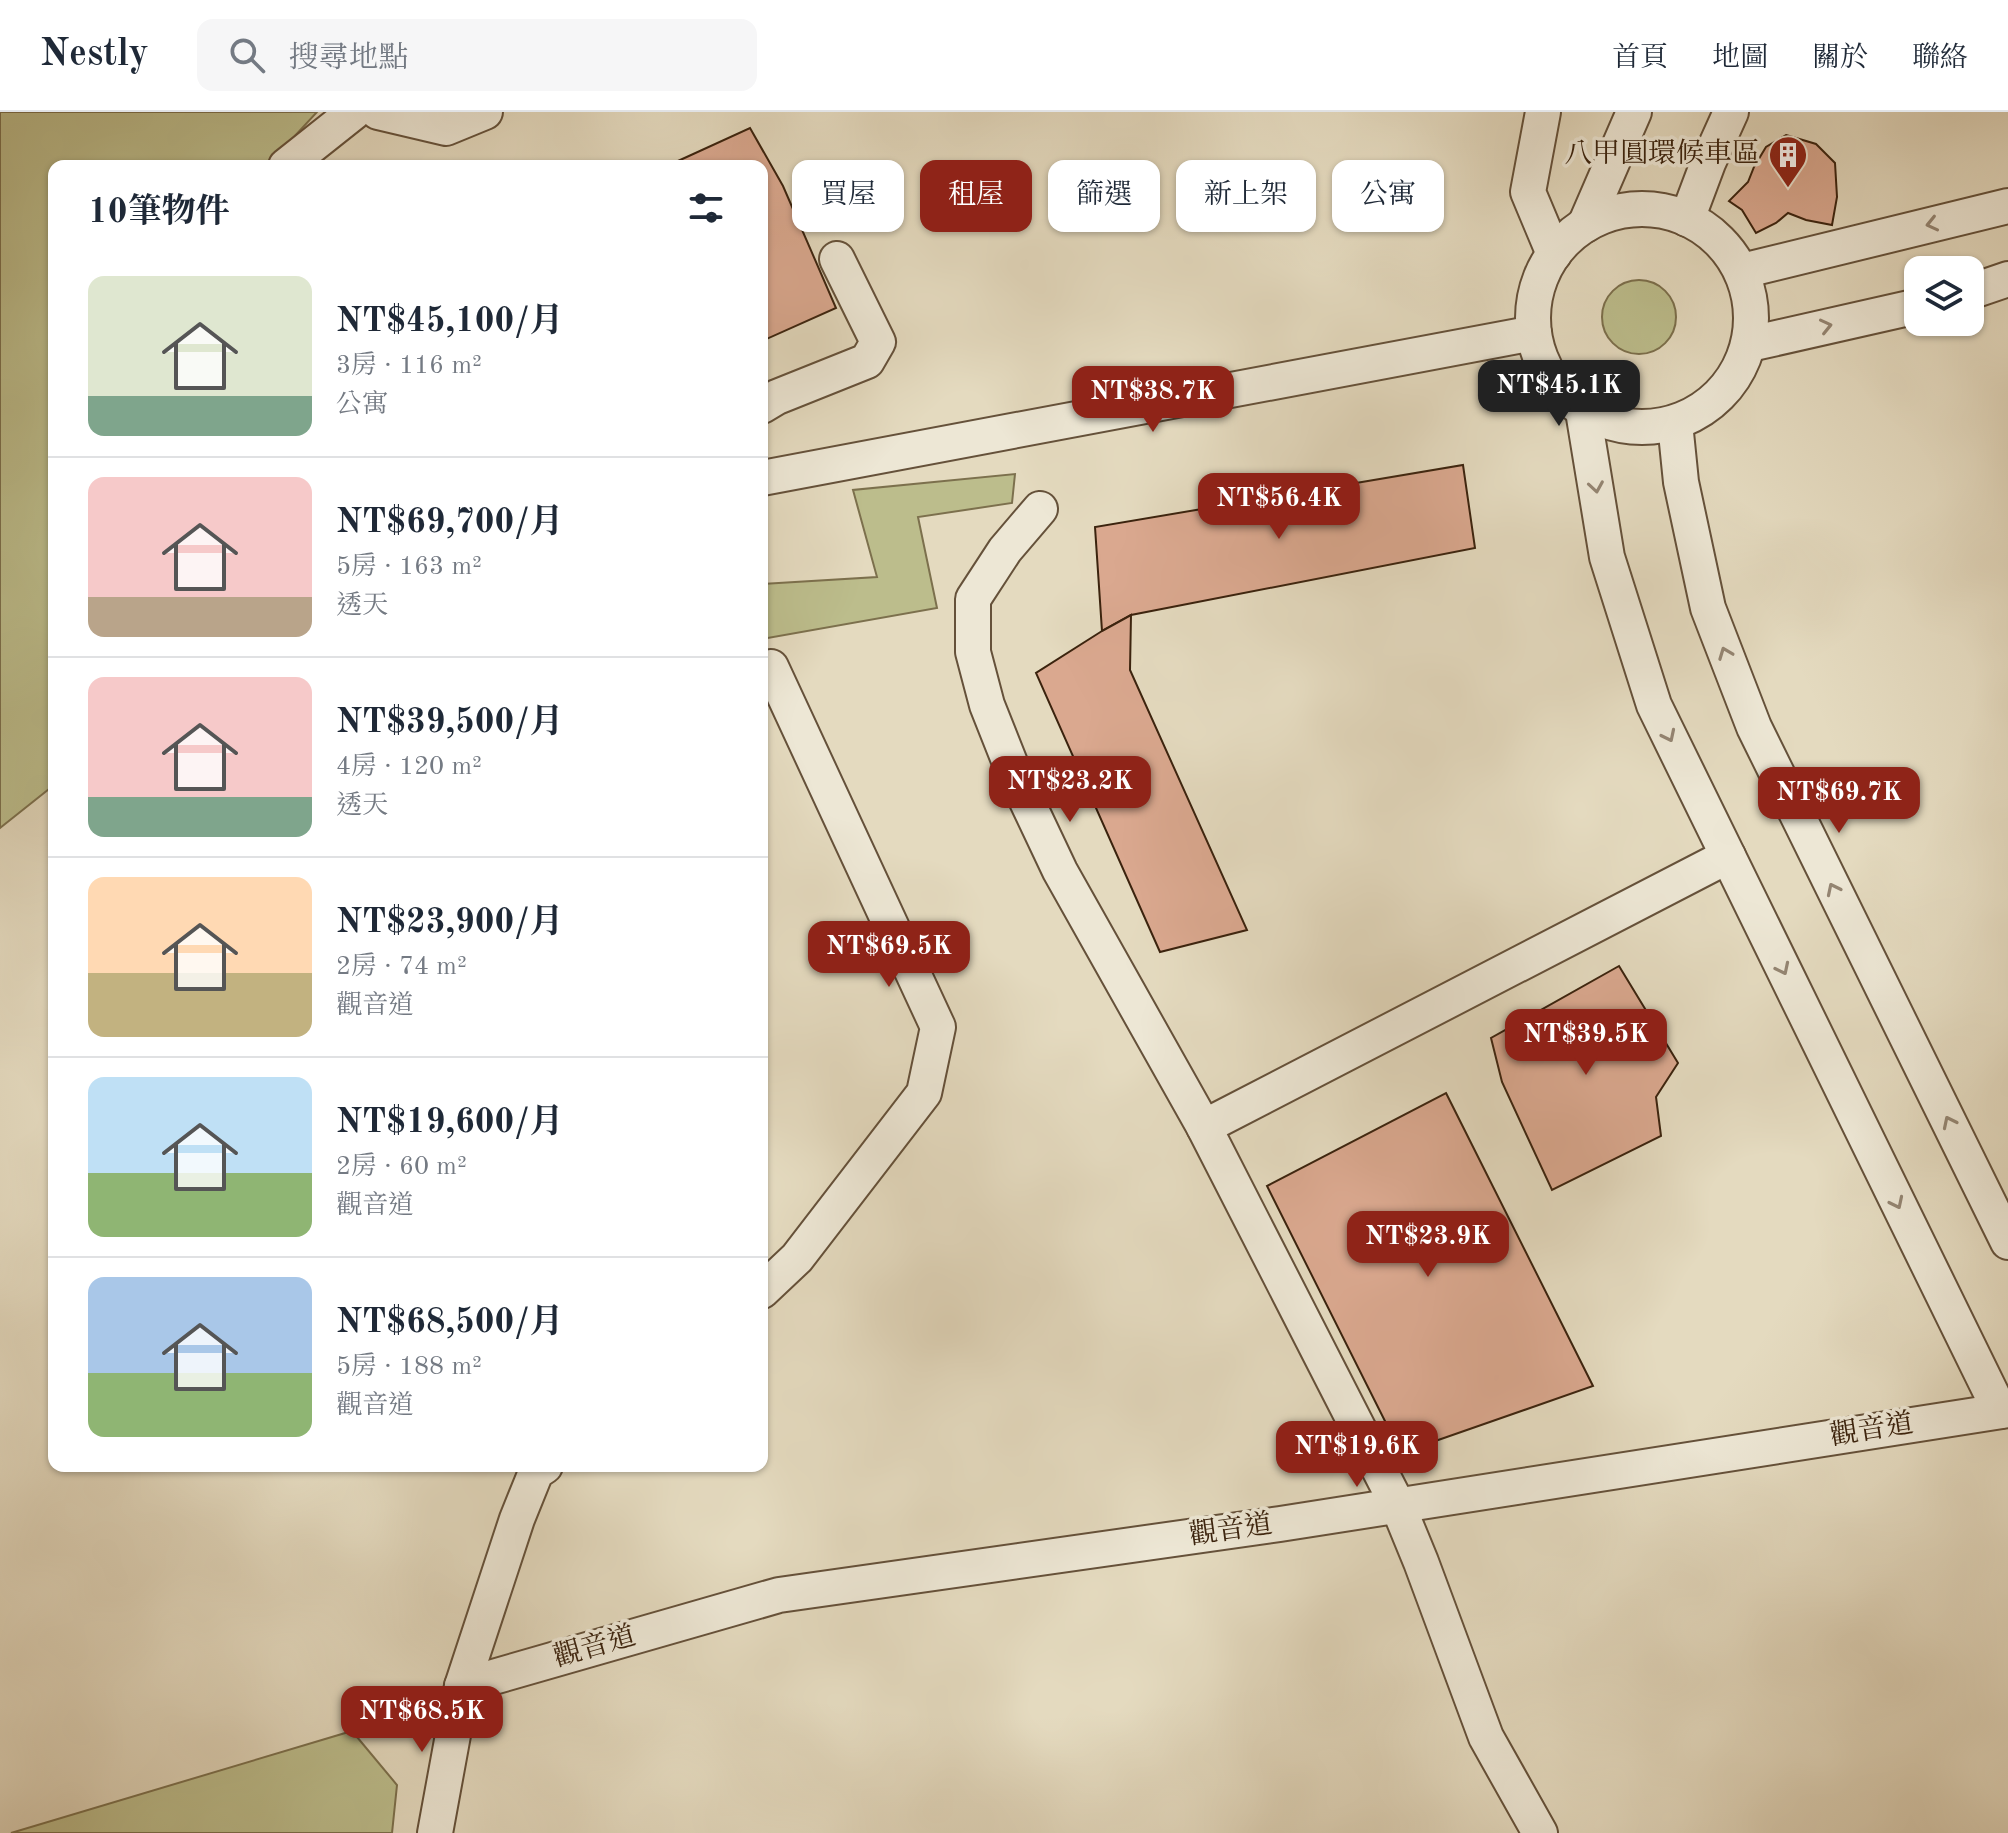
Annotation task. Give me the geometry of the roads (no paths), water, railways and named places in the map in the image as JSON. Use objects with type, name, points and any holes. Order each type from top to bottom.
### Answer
[{"type":"street","points":[[294,160],[354,112]]},
{"type":"street","points":[[378,112],[446,128],[485,112]]},
{"type":"street","points":[[1543,112],[1528,192],[1554,254]]},
{"type":"street","points":[[1585,225],[1634,112]]},
{"type":"street","points":[[1687,219],[1731,112]]},
{"type":"street","points":[[1742,271],[2008,206]]},
{"type":"street","points":[[1653,210],[1687,219],[1709,232],[1728,250],[1742,271],[1752,307],[1750,344],[1734,378],[1709,406],[1675,423],[1644,428],[1612,424],[1583,411],[1559,390],[1543,363],[1534,333],[1534,305],[1540,278],[1554,254],[1585,225],[1618,212],[1653,210]]},
{"type":"street","points":[[768,402],[867,361],[878,342],[837,259]]},
{"type":"street","points":[[1984,287],[2008,279]]},
{"type":"street","points":[[1750,344],[1904,309]]},
{"type":"street","points":[[768,477],[1534,333]]},
{"type":"street","points":[[1583,411],[1607,557],[1654,705],[2004,1411]]},
{"type":"street","points":[[1675,423],[1681,482],[1708,608],[1754,727],[2008,1242]]},
{"type":"street","points":[[1040,509],[1005,550],[973,599],[973,652],[993,719],[1016,778],[1060,871],[1204,1127],[1398,1506],[1486,1737],[1540,1833]]},
{"type":"street","points":[[768,1285],[797,1258],[924,1093],[938,1027],[771,667]]},
{"type":"street","points":[[1204,1127],[1728,856]]},
{"type":"street","name":"觀音道","points":[[462,1686],[779,1595],[1249,1529],[2004,1411]]},
{"type":"street","points":[[435,1833],[462,1686],[517,1519],[536,1472]]},
{"type":"place","name":"八甲圓環候車區","points":[[1788,189]]}]
